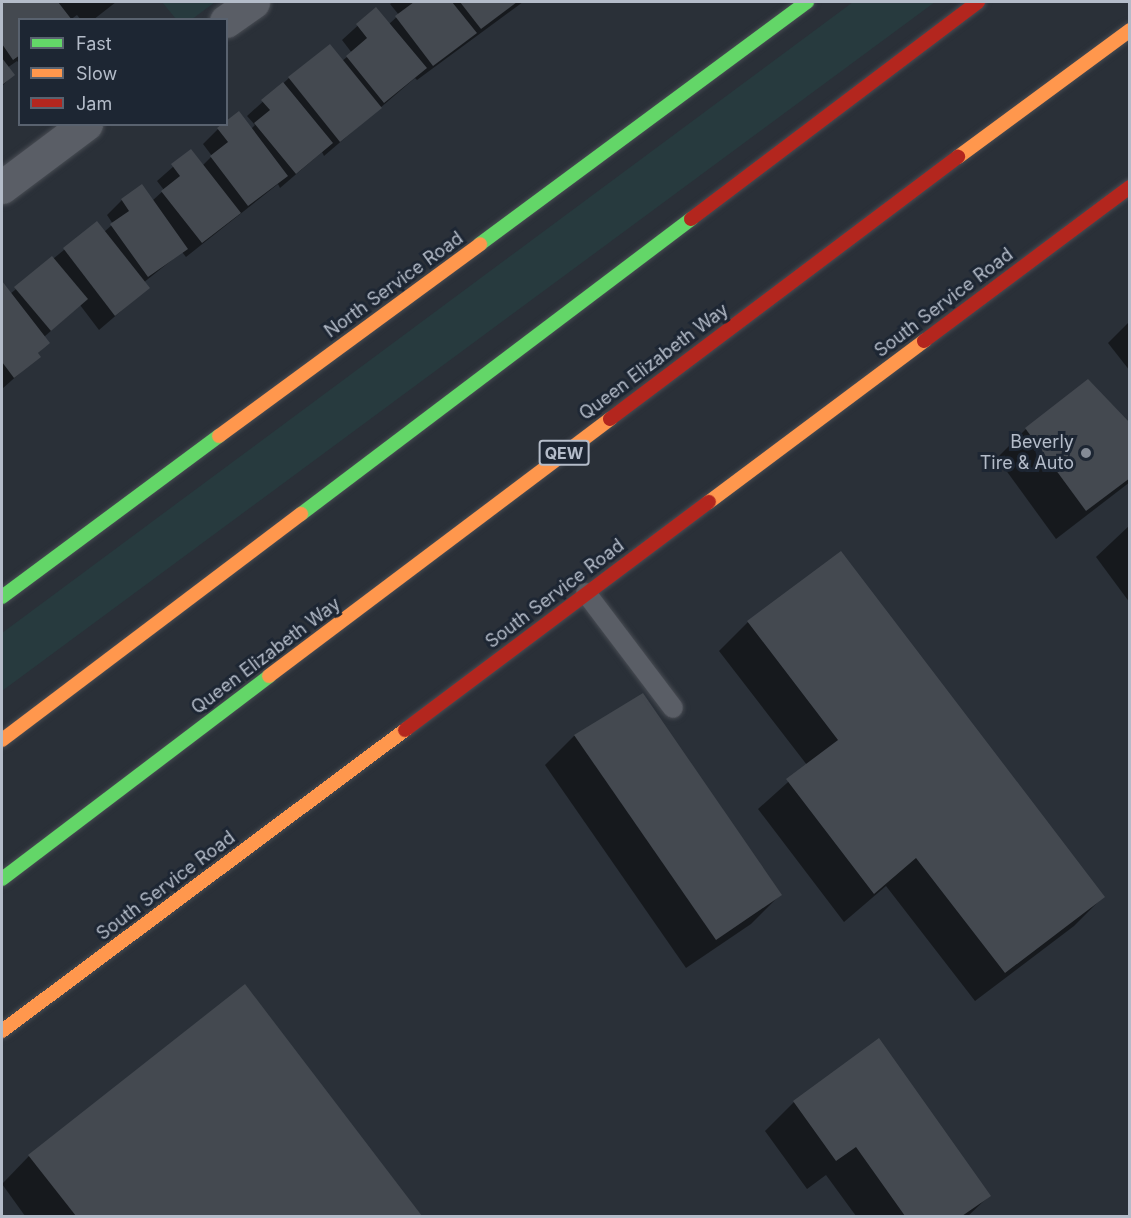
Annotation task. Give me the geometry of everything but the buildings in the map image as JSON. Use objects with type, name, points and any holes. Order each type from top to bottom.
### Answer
[{"type":"main road","name":"North Service Road","points":[[2,597],[807,2]]},
{"type":"main road","points":[[2,740],[978,2]]},
{"type":"main road","name":"Queen Elizabeth Way","points":[[2,879],[820,259],[1130,30]]},
{"type":"main road","name":"South Service Road","points":[[2,1031],[1130,187]]},
{"type":"street","points":[[228,20],[254,2]]},
{"type":"street","points":[[2,187],[84,126]]},
{"type":"lane","points":[[586,593],[673,708]]},
{"type":"green space","points":[[162,2],[215,2],[194,18],[175,18]]},
{"type":"green space","points":[[853,2],[935,2],[2,691],[2,633]]},
{"type":"traffic: fast","points":[[480,244],[807,2]]},
{"type":"traffic: fast","points":[[301,514],[691,219]]},
{"type":"traffic: fast","points":[[2,597],[219,436]]},
{"type":"traffic: fast","points":[[2,879],[269,676]]},
{"type":"traffic: slow","points":[[958,157],[1130,30]]},
{"type":"traffic: slow","points":[[219,436],[480,244]]},
{"type":"traffic: slow","points":[[709,502],[924,341]]},
{"type":"traffic: slow","points":[[269,676],[610,419]]},
{"type":"traffic: slow","points":[[2,740],[301,514]]},
{"type":"traffic: slow","points":[[2,1031],[405,730]]},
{"type":"traffic: jam","points":[[691,219],[978,2]]},
{"type":"traffic: jam","points":[[610,419],[958,157]]},
{"type":"traffic: jam","points":[[924,341],[1130,187]]},
{"type":"traffic: jam","points":[[405,730],[709,502]]},
{"type":"place","name":"Beverly Tire & Auto","points":[[1086,453]]}]
